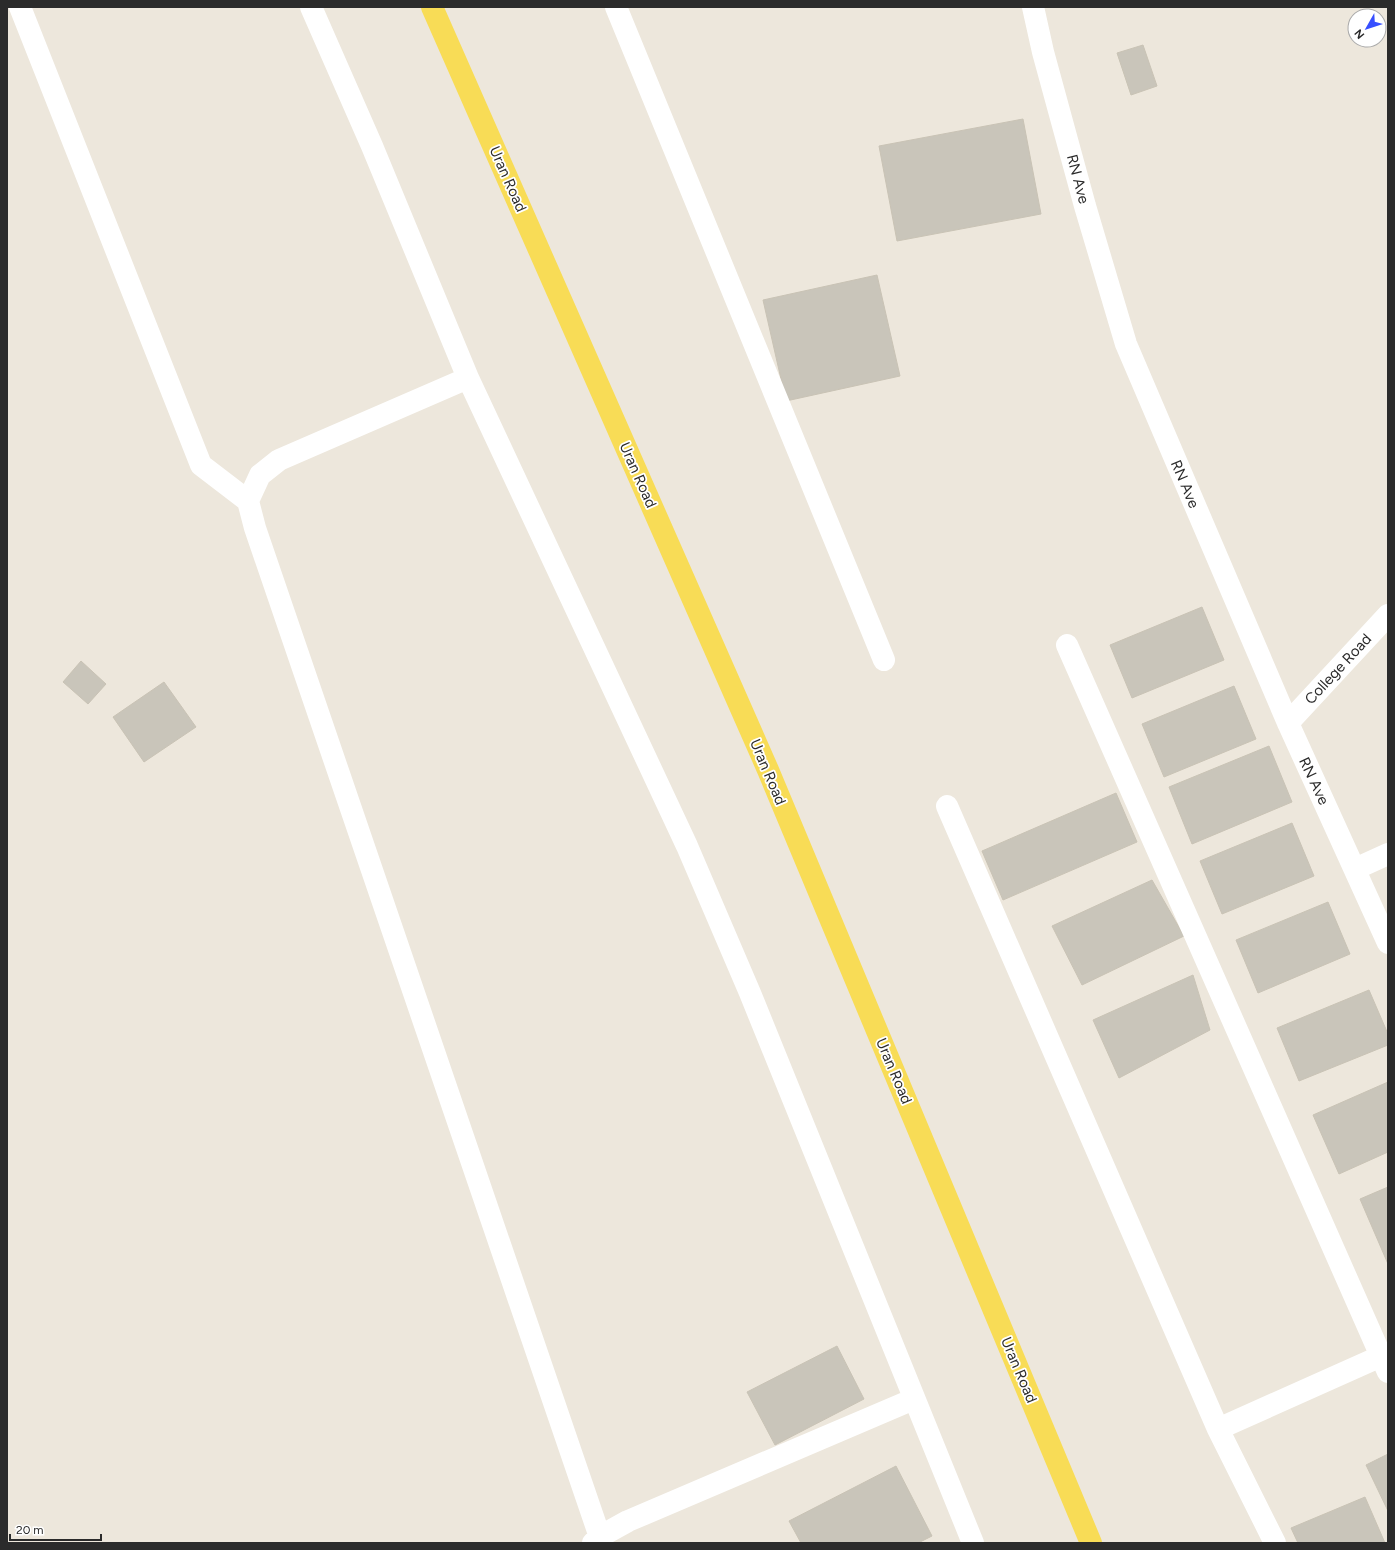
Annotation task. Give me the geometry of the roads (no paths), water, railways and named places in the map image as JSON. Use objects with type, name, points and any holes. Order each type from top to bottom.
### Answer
[{"type":"main road","name":"Uran Road","points":[[432,7],[768,770],[1091,1543]]},
{"type":"street","points":[[20,7],[201,465],[248,501],[258,535],[431,1043],[598,1541],[628,1521],[914,1399]]},
{"type":"street","points":[[311,7],[372,146],[468,378],[688,846],[750,993],[972,1543]]},
{"type":"street","points":[[616,7],[884,660]]},
{"type":"street","name":"RN Ave","points":[[1033,7],[1043,52],[1085,206],[1126,344],[1288,723],[1388,943]]},
{"type":"street","points":[[248,501],[260,475],[279,460],[468,378]]},
{"type":"street","name":"College Road","points":[[1288,723],[1388,615]]},
{"type":"street","points":[[1066,645],[1386,1360],[1218,1429]]},
{"type":"street","points":[[947,806],[1218,1429],[1275,1543]]},
{"type":"street","points":[[1355,869],[1388,854]]}]
